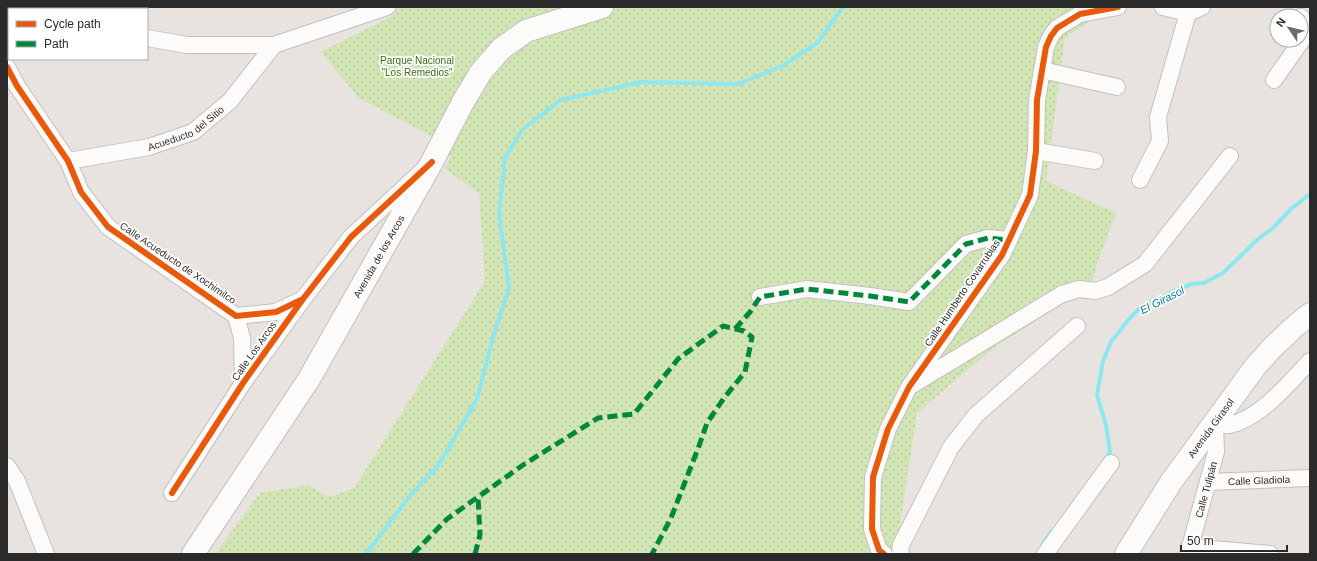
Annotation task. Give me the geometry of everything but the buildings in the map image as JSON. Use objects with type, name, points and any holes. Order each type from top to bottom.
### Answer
[{"type":"main road","name":"Avenida de los Arcos","points":[[193,554],[309,379],[432,162],[463,102],[481,72],[501,49],[526,31],[602,7]]},
{"type":"main road","name":"Avenida Girasol","points":[[1126,554],[1171,482],[1255,367],[1293,328],[1310,314]]},
{"type":"street","points":[[148,38],[187,46],[274,45],[387,7]]},
{"type":"street","name":"Calle Humberto Covarrubias","points":[[884,554],[879,550],[872,529],[873,477],[888,429],[909,387],[1002,255],[1030,195],[1036,151],[1037,100],[1046,47],[1057,28],[1080,14],[1118,7]]},
{"type":"street","points":[[1140,180],[1160,141],[1158,117],[1195,10],[1163,7]]},
{"type":"street","name":"Acueducto del Sitio","points":[[68,161],[149,147],[193,132],[230,100],[274,45]]},
{"type":"street","points":[[1274,80],[1298,48]]},
{"type":"street","name":"Calle Acueducto de Xochimilco","points":[[7,67],[68,161],[81,192],[108,227],[236,316],[242,338],[243,384]]},
{"type":"street","points":[[1042,70],[1117,87]]},
{"type":"street","points":[[1036,151],[1095,161]]},
{"type":"street","points":[[909,387],[1062,294],[1079,289],[1095,291],[1108,287],[1145,264],[1230,156]]},
{"type":"street","name":"Calle Los Arcos","points":[[172,493],[243,384],[303,299],[351,237],[432,162]]},
{"type":"street","points":[[760,297],[806,289],[909,302],[966,244],[988,238],[1009,240]]},
{"type":"street","name":"Calle Acueducto de Xochimilco","points":[[236,316],[276,312],[303,299]]},
{"type":"street","points":[[900,554],[901,545],[951,447],[976,415],[1077,326]]},
{"type":"street","points":[[1215,423],[1229,426],[1260,410],[1274,398],[1310,361]]},
{"type":"street","name":"Calle Tulipán","points":[[1188,550],[1216,452],[1215,423]]},
{"type":"street","points":[[1045,553],[1111,463]]},
{"type":"street","points":[[7,466],[17,481],[46,554]]},
{"type":"street","name":"Calle Gladiola","points":[[1208,482],[1310,478]]},
{"type":"street","points":[[1188,550],[1270,554]]},
{"type":"green space","name":"Parque Nacional \"Los Remedios\"","points":[[398,7],[1111,7],[1065,38],[1046,181],[1116,213],[1099,258],[1091,285],[992,349],[917,413],[896,550],[900,554],[215,554],[260,493],[308,485],[329,497],[354,488],[485,281],[479,193],[445,169],[451,157],[437,139],[359,98],[321,52],[392,16]]},
{"type":"waterway","points":[[366,554],[411,494],[438,466],[477,399],[494,334],[509,288],[499,214],[505,158],[522,130],[560,100],[642,82],[738,84],[782,66],[817,43],[843,7]]},
{"type":"waterway","name":"El Girasol","points":[[1104,461],[1110,452],[1106,425],[1097,395],[1103,361],[1111,342],[1129,319],[1140,308],[1181,288],[1192,284],[1204,283],[1223,273],[1258,239],[1273,228],[1291,209],[1310,194]]},
{"type":"waterway","name":"El Girasol","points":[[1042,547],[1052,531]]},
{"type":"marked path","points":[[735,329],[750,312],[760,297],[807,289],[909,302],[966,244],[988,238],[1009,240]]},
{"type":"marked path","points":[[413,554],[447,519],[523,465],[598,418],[634,414],[678,359],[723,326],[744,331],[752,337],[745,372],[724,398],[707,423],[671,518],[652,554]]},
{"type":"marked path","points":[[475,554],[480,535],[478,497]]},
{"type":"cycle path","points":[[884,554],[879,550],[872,529],[873,477],[888,429],[909,387],[1002,255],[1030,195],[1036,151],[1037,100],[1046,47],[1057,28],[1080,14],[1118,7]]},
{"type":"cycle path","points":[[7,67],[17,86],[68,161],[81,192],[108,227],[236,316],[276,312],[301,300]]},
{"type":"cycle path","points":[[172,493],[243,383],[303,299],[351,237],[432,162]]}]
